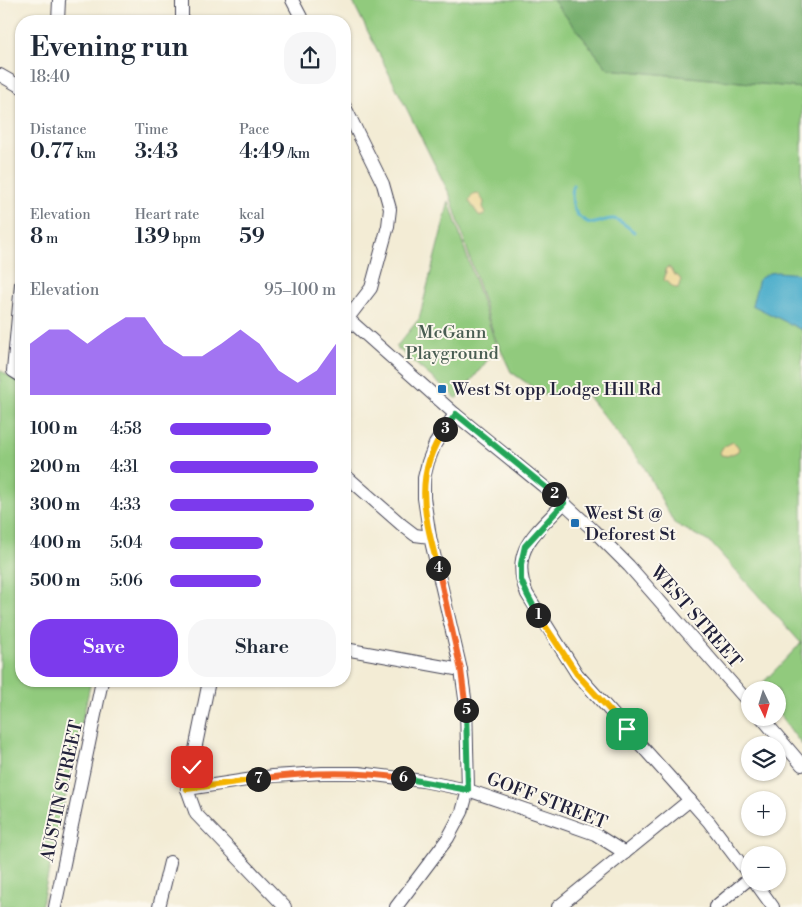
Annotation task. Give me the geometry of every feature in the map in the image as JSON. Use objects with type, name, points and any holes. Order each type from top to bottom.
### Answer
[{"type":"street","points":[[58,15],[59,0]]},
{"type":"street","points":[[182,0],[182,15]]},
{"type":"street","points":[[292,0],[300,15]]},
{"type":"street","points":[[0,75],[15,84]]},
{"type":"street","points":[[351,118],[383,184],[390,209],[388,226],[371,288],[351,311]]},
{"type":"street","name":"WEST STREET","points":[[351,321],[456,414],[564,503],[628,566],[741,694]]},
{"type":"street","points":[[396,907],[448,838],[462,812],[468,790],[466,705],[461,670],[430,537],[424,498],[424,478],[434,444],[456,414]]},
{"type":"street","points":[[351,480],[415,535],[430,537]]},
{"type":"street","points":[[564,503],[525,546],[521,564],[521,580],[527,594],[577,674],[690,800],[741,865]]},
{"type":"street","points":[[351,650],[461,670]]},
{"type":"street","name":"AUSTIN STREET","points":[[55,907],[101,687]]},
{"type":"street","points":[[208,687],[187,789],[196,814],[285,907]]},
{"type":"street","points":[[769,726],[802,765]]},
{"type":"street","name":"GOFF STREET","points":[[187,789],[273,776],[359,773],[423,781],[468,790],[594,834],[625,853]]},
{"type":"street","points":[[558,907],[690,800]]},
{"type":"street","points":[[159,907],[170,862]]},
{"type":"street","points":[[715,907],[741,885]]},
{"type":"street","points":[[761,891],[773,907]]},
{"type":"green space","points":[[352,0],[553,0],[608,69],[802,88],[802,745],[786,724],[786,681],[765,681],[801,643],[711,543],[674,523],[643,465],[582,389],[544,395],[511,372],[494,335],[450,195]]},
{"type":"green space","points":[[553,0],[802,0],[802,88],[608,69]]},
{"type":"green space","name":"McGann Playground","points":[[449,201],[497,348],[457,399],[396,347],[419,319]]},
{"type":"green space","points":[[0,370],[15,380],[15,687],[90,687],[41,907],[0,907]]},
{"type":"sand","points":[[477,193],[484,202],[483,207],[486,213],[480,217],[469,201],[472,195]]},
{"type":"sand","points":[[668,267],[681,280],[678,288],[664,280],[665,269]]},
{"type":"sand","points":[[733,442],[739,449],[737,452],[727,456],[721,455],[720,452],[723,447]]},
{"type":"water","points":[[769,273],[802,274],[802,330],[752,305],[759,279]]},
{"type":"waterway","points":[[573,185],[573,205],[580,217],[592,223],[614,219],[634,232]]},
{"type":"place","name":"West St opp Lodge Hill Rd","points":[[442,389]]},
{"type":"place","name":"West St @ Deforest St","points":[[575,523]]},
{"type":"route","points":[[192,767],[187,789],[273,776],[359,773],[386,775],[468,790],[466,705],[461,670],[430,537],[424,498],[424,478],[434,444],[456,414],[564,503],[525,546],[521,564],[521,580],[544,624],[577,674],[627,729]]}]
